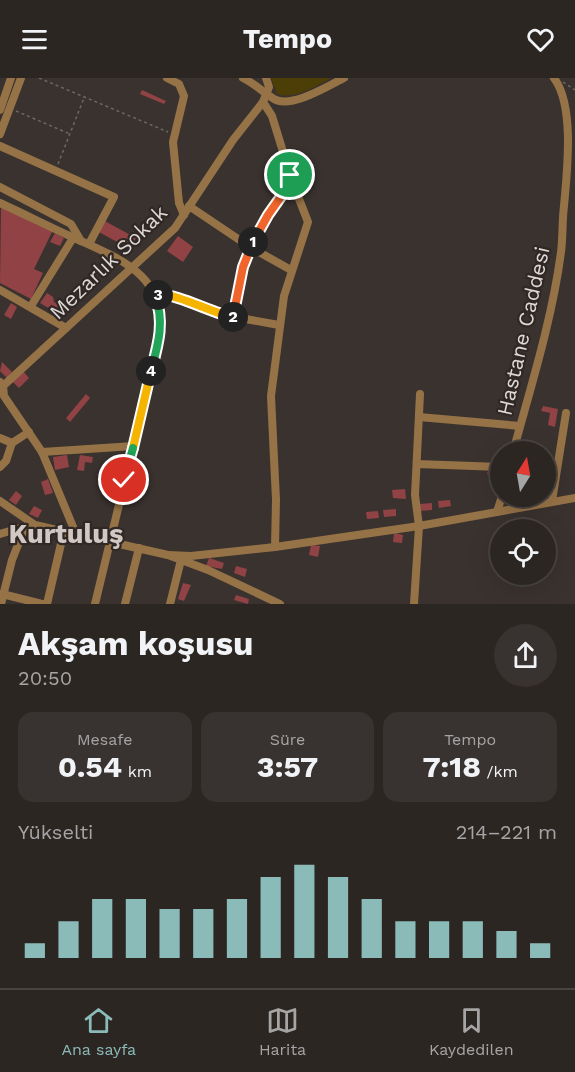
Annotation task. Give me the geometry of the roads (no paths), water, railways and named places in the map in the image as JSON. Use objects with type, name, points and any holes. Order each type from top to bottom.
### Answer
[{"type":"street","points":[[0,110],[11,78]]},
{"type":"street","points":[[0,134],[3,116],[10,108],[21,78]]},
{"type":"street","points":[[167,78],[179,84],[184,96],[174,134],[178,203],[184,215]]},
{"type":"street","points":[[243,78],[278,101],[291,101],[344,78]]},
{"type":"street","points":[[266,78],[269,87],[267,94]]},
{"type":"street","name":"Hastane Caddesi","points":[[516,441],[546,332],[561,251],[572,141],[565,99],[555,79]]},
{"type":"street","name":"Mezarlık Sokak","points":[[2,384],[175,228],[233,140],[267,94]]},
{"type":"street","points":[[263,102],[274,122],[292,181],[308,222],[308,230],[291,270],[279,325],[270,405],[276,500],[275,547]]},
{"type":"street","points":[[0,146],[114,197],[31,306]]},
{"type":"street","points":[[0,187],[71,224],[81,241]]},
{"type":"street","points":[[0,203],[134,267],[155,296],[160,312],[161,330],[95,604]]},
{"type":"street","points":[[189,206],[250,248],[291,270]]},
{"type":"street","points":[[235,317],[243,267],[250,248]]},
{"type":"street","points":[[0,290],[66,328]]},
{"type":"street","points":[[155,296],[169,296],[208,311],[279,325]]},
{"type":"street","points":[[2,384],[2,397],[42,452],[76,534]]},
{"type":"street","points":[[414,604],[419,526],[415,502],[420,394]]},
{"type":"street","points":[[556,476],[566,413]]},
{"type":"street","points":[[419,417],[520,426]]},
{"type":"street","points":[[0,467],[6,461],[12,443],[29,432]]},
{"type":"street","points":[[0,438],[12,443]]},
{"type":"street","points":[[42,452],[134,446]]},
{"type":"street","points":[[417,464],[490,467]]},
{"type":"street","points":[[556,500],[575,498]]},
{"type":"street","points":[[0,501],[35,525],[168,555],[208,570],[280,604]]},
{"type":"street","points":[[498,512],[499,507]]},
{"type":"street","points":[[168,555],[191,556],[275,547],[419,526],[523,507]]},
{"type":"street","points":[[0,534],[35,525]]},
{"type":"street","points":[[1,604],[2,594],[25,527]]},
{"type":"street","points":[[47,604],[64,531]]},
{"type":"street","points":[[125,604],[139,548]]},
{"type":"street","points":[[171,604],[181,560]]},
{"type":"street","points":[[2,594],[41,604]]},
{"type":"district","name":"Kurtuluş","points":[[66,534]]}]
